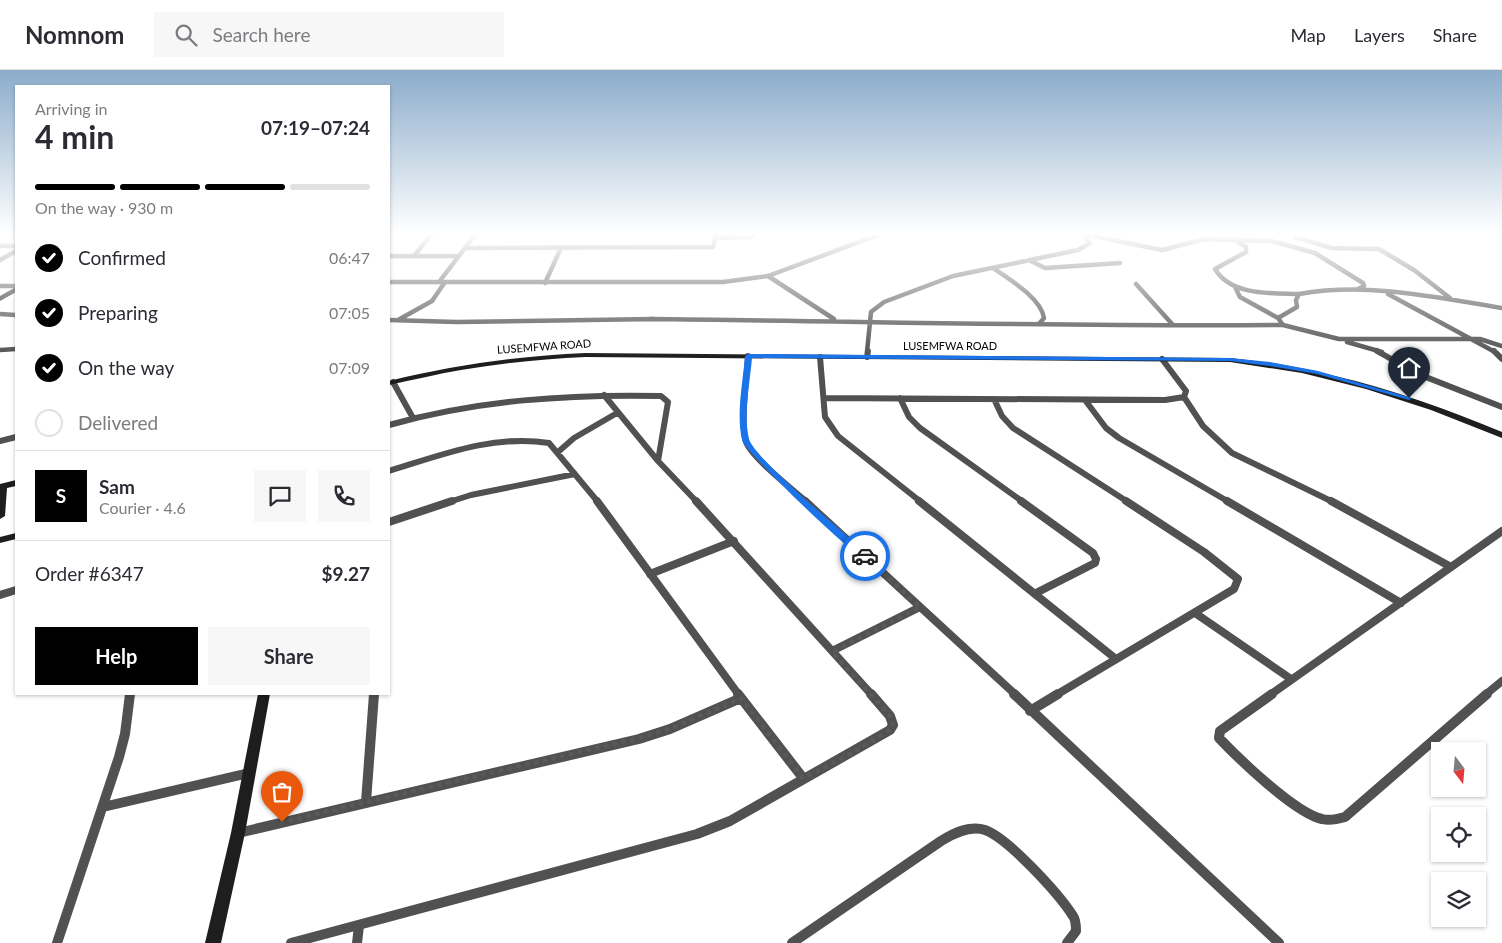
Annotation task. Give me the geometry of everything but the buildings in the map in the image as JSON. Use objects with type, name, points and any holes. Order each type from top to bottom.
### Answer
[{"type":"street","points":[[397,320],[432,301],[446,276]]},
{"type":"street","points":[[546,282],[549,276]]},
{"type":"street","points":[[390,282],[704,283],[768,276],[789,288],[804,303],[837,320]]},
{"type":"street","points":[[867,357],[871,312],[884,302],[955,276]]},
{"type":"street","points":[[1004,276],[1021,287],[1043,310],[1044,318],[1039,324]]},
{"type":"street","points":[[1217,276],[1236,287],[1258,292],[1299,294],[1358,290],[1381,291],[1502,308]]},
{"type":"street","points":[[1352,276],[1364,286],[1358,290]]},
{"type":"street","points":[[1421,276],[1452,300]]},
{"type":"street","points":[[1136,284],[1173,325]]},
{"type":"street","points":[[0,286],[15,287]]},
{"type":"street","points":[[1236,287],[1240,297],[1278,318],[1283,325]]},
{"type":"street","points":[[0,298],[15,288]]},
{"type":"street","points":[[1381,291],[1498,352],[1502,359]]},
{"type":"street","points":[[1278,318],[1296,307],[1296,300],[1299,294]]},
{"type":"street","points":[[0,314],[15,315]]},
{"type":"street","points":[[390,322],[397,320],[692,319],[837,320],[1104,327],[1283,325],[1384,353],[1418,374],[1502,407]]},
{"type":"street","points":[[1339,339],[1472,339],[1485,340],[1502,346]]},
{"type":"street","points":[[0,350],[15,349]]},
{"type":"street","name":"LUSEMFWA ROAD","points":[[391,383],[454,368],[542,356],[585,354],[1230,360],[1318,372],[1409,398],[1502,435]]},
{"type":"street","points":[[748,356],[744,425],[746,442],[754,454],[1279,943]]},
{"type":"street","points":[[820,357],[827,423],[838,436],[1116,659]]},
{"type":"street","points":[[1162,359],[1186,391],[1184,397]]},
{"type":"street","points":[[391,383],[413,418]]},
{"type":"street","points":[[291,943],[697,834],[730,821],[803,778],[847,756],[890,730],[893,725],[890,716],[734,541],[658,461],[604,396]]},
{"type":"street","points":[[390,425],[413,418],[513,399],[604,396],[666,398],[668,402],[658,461]]},
{"type":"street","points":[[824,398],[1165,400],[1184,397]]},
{"type":"street","points":[[1184,397],[1203,426],[1232,453],[1306,488],[1451,567]]},
{"type":"street","points":[[900,398],[909,417],[920,428],[1093,553],[1096,559],[1095,563],[1036,593]]},
{"type":"street","points":[[994,399],[1002,416],[1013,428],[1204,552],[1235,575],[1238,582],[1234,589],[1030,711]]},
{"type":"street","points":[[1085,400],[1106,428],[1119,438],[1401,603]]},
{"type":"street","points":[[558,452],[574,438],[617,413]]},
{"type":"street","points":[[0,441],[15,437]]},
{"type":"street","points":[[390,471],[465,448],[524,439],[549,443],[575,474],[674,609],[803,778]]},
{"type":"street","points":[[390,522],[472,495],[575,474]]},
{"type":"street","points":[[0,516],[1,487],[15,483]]},
{"type":"street","points":[[1502,531],[1291,679],[1220,731],[1219,738],[1300,807],[1317,818],[1332,820],[1345,818],[1502,681]]},
{"type":"street","points":[[0,540],[15,536]]},
{"type":"street","points":[[650,574],[734,541]]},
{"type":"street","points":[[0,595],[15,590]]},
{"type":"street","points":[[832,652],[920,607]]},
{"type":"street","points":[[1195,613],[1291,679]]},
{"type":"street","points":[[57,943],[104,807],[125,734],[130,695]]},
{"type":"street","points":[[213,943],[238,832],[264,695]]},
{"type":"street","points":[[366,802],[374,695]]},
{"type":"street","points":[[238,832],[639,738],[670,729],[741,698]]},
{"type":"street","points":[[104,807],[250,773]]},
{"type":"street","points":[[792,943],[941,841],[953,834],[972,828],[987,830],[1008,846],[1033,869],[1073,916],[1077,925],[1076,933],[1067,943]]},
{"type":"street","points":[[357,943],[359,926]]},
{"type":"way so far","points":[[282,822],[639,738],[670,729],[741,698],[803,778],[847,756],[890,730],[893,725],[890,716],[832,652],[920,607],[865,556]]},
{"type":"route","points":[[865,556],[767,467],[754,454],[746,442],[744,425],[748,356],[1230,360],[1318,372],[1409,398]]}]
